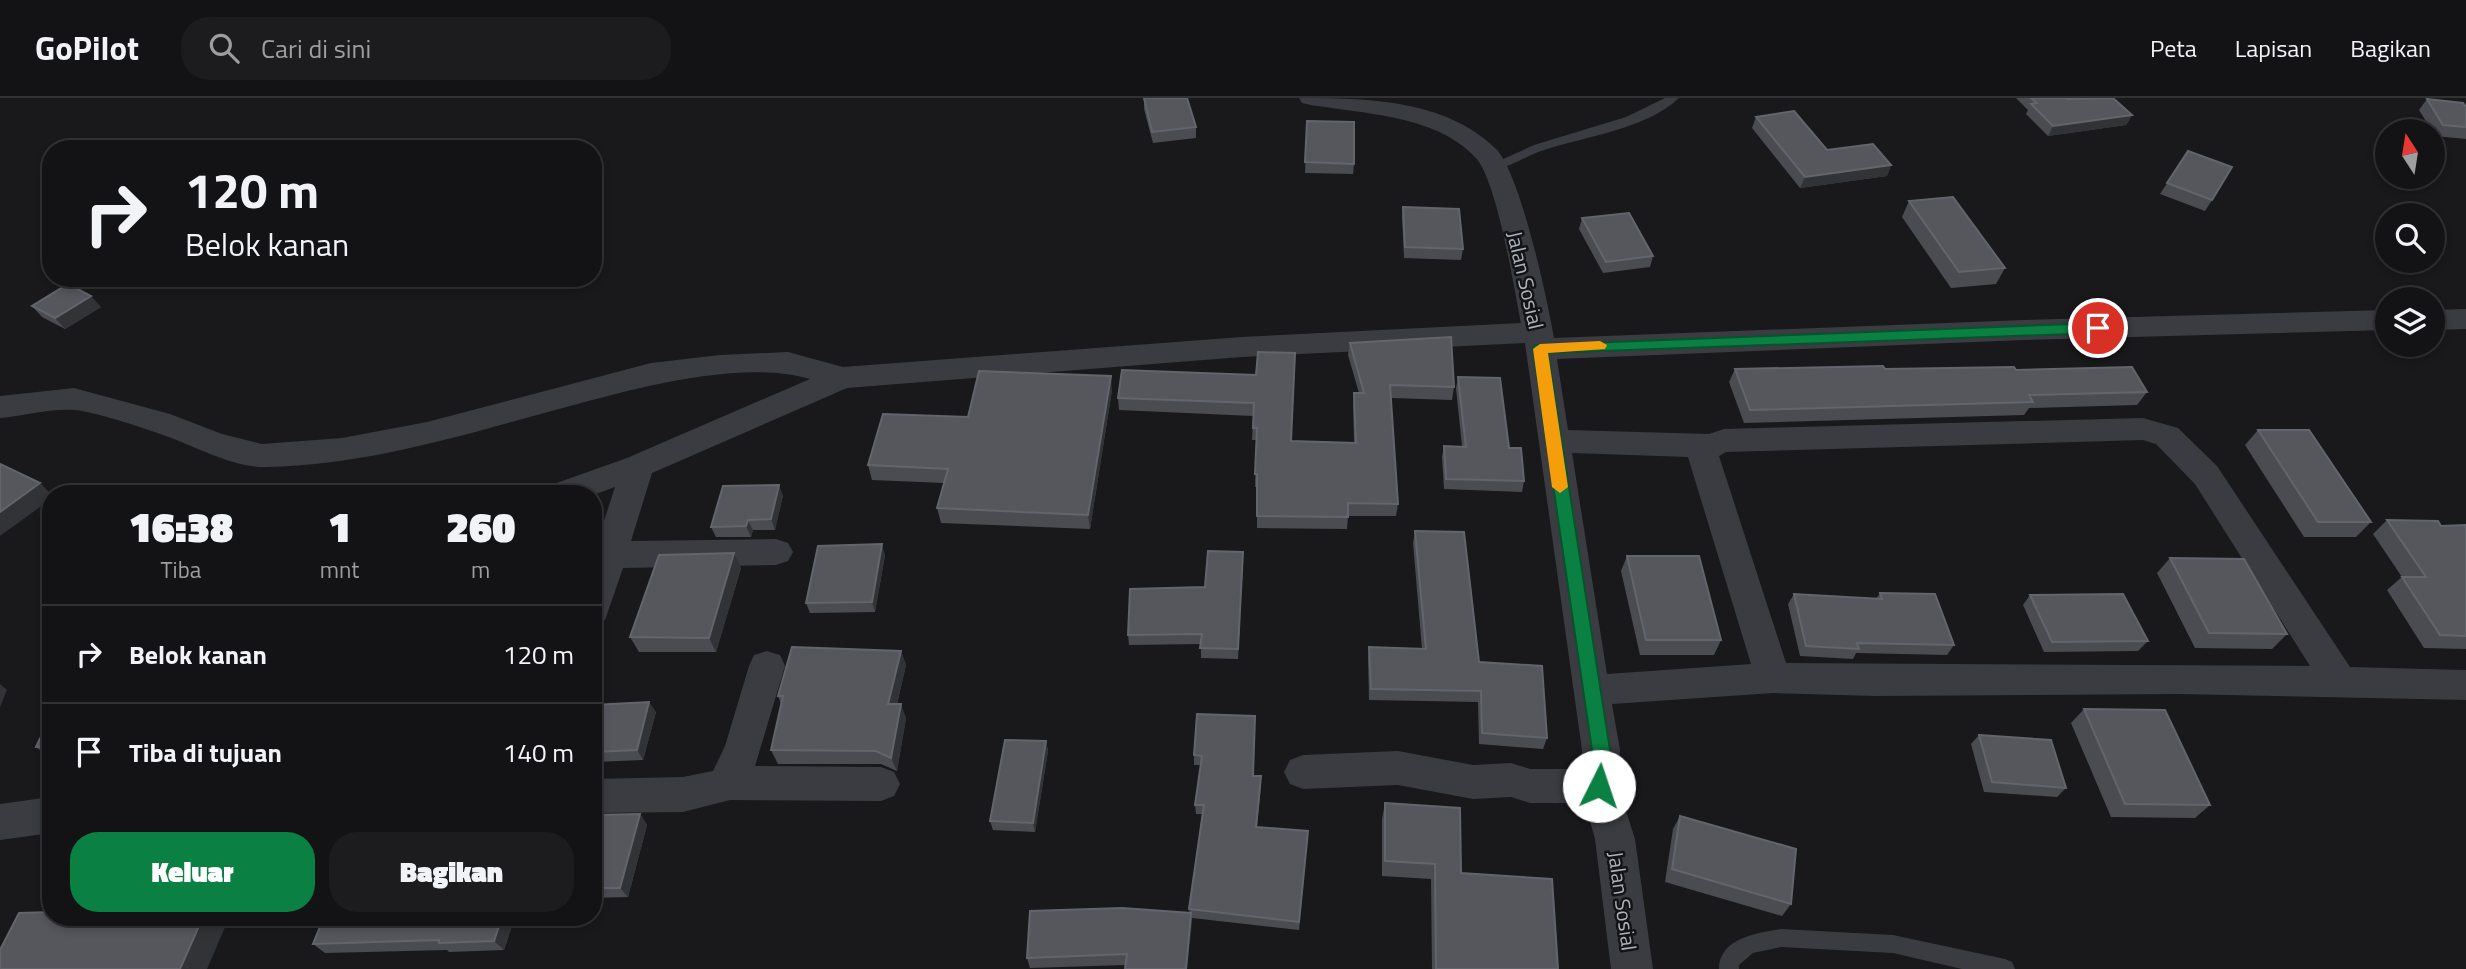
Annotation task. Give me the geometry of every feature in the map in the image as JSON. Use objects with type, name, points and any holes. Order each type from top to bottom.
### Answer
[{"type":"street","name":"Jalan Sosial","points":[[1311,98],[1410,108],[1460,134],[1488,155],[1494,166],[1515,229],[1539,341],[1601,750],[1599,786],[1615,839],[1632,969]]},
{"type":"street","points":[[2445,320],[2466,319]]},
{"type":"street","points":[[586,485],[638,466],[843,378],[883,373],[1229,348],[2375,320]]},
{"type":"street","points":[[0,407],[74,400],[158,421],[214,444],[262,456],[342,450],[427,433],[651,374],[720,365],[788,362],[843,378]]},
{"type":"street","points":[[1553,441],[1710,446],[1752,440],[2102,429],[2157,430],[2182,448],[2206,475],[2341,684]]},
{"type":"street","points":[[1710,446],[1703,454],[1706,471],[1773,678]]},
{"type":"street","points":[[602,584],[638,466]]},
{"type":"street","points":[[612,555],[776,552]]},
{"type":"street","points":[[726,783],[738,761],[767,666]]},
{"type":"street","points":[[1591,690],[1773,678],[1876,681],[2178,679],[2466,685]]},
{"type":"street","points":[[1303,772],[1381,770],[1445,775],[1473,782],[1511,780],[1530,786],[1599,786]]},
{"type":"street","points":[[602,796],[673,795],[706,791],[726,783],[881,784]]},
{"type":"street","points":[[0,822],[42,816]]},
{"type":"lane","points":[[1494,166],[1518,152],[1577,137],[1646,112],[1672,98]]},
{"type":"lane","points":[[1729,969],[1729,961],[1748,944],[1781,938],[1893,944],[2005,969]]},
{"type":"building","points":[[1144,98],[1187,98],[1196,127],[1152,132]]},
{"type":"building","points":[[2031,98],[2113,98],[2132,115],[2053,126],[2031,104],[2037,103]]},
{"type":"building","points":[[2427,99],[2463,103],[2466,107],[2466,127],[2445,125],[2445,119],[2439,119]]},
{"type":"building","points":[[1794,111],[1827,150],[1873,144],[1891,165],[1805,177],[1756,117]]},
{"type":"building","points":[[1307,121],[1354,122],[1354,164],[1305,162]]},
{"type":"building","points":[[2188,151],[2232,167],[2212,200],[2167,183]]},
{"type":"building","points":[[1953,197],[2005,268],[1959,272],[1909,201]]},
{"type":"building","points":[[1403,207],[1459,209],[1463,249],[1405,247]]},
{"type":"building","points":[[1629,213],[1653,256],[1606,262],[1582,218]]},
{"type":"building","points":[[63,287],[74,287],[91,296],[55,318],[32,306]]},
{"type":"building","points":[[1451,337],[1454,387],[1390,385],[1398,504],[1348,503],[1348,517],[1257,516],[1257,428],[1253,428],[1254,403],[1118,398],[1122,370],[1256,375],[1258,352],[1295,353],[1291,441],[1356,443],[1354,393],[1364,393],[1350,343]]},
{"type":"building","points":[[1883,366],[1885,369],[2014,367],[2016,370],[2132,367],[2147,392],[2029,395],[2033,402],[1750,410],[1735,369]]},
{"type":"building","points":[[979,371],[1111,376],[1088,515],[937,508],[948,469],[868,465],[883,414],[968,417]]},
{"type":"building","points":[[1458,377],[1500,378],[1509,448],[1521,448],[1524,481],[1446,479],[1444,446],[1466,447]]},
{"type":"building","points":[[2258,430],[2309,430],[2371,522],[2318,522]]},
{"type":"building","points":[[0,464],[40,483],[0,512]]},
{"type":"building","points":[[779,485],[771,519],[748,520],[746,526],[711,527],[723,486]]},
{"type":"building","points":[[2387,520],[2438,521],[2441,526],[2466,525],[2466,636],[2440,635],[2402,577],[2426,577]]},
{"type":"building","points":[[1415,531],[1464,532],[1479,662],[1542,666],[1547,738],[1482,733],[1481,691],[1371,689],[1369,647],[1426,649]]},
{"type":"building","points":[[882,544],[872,602],[806,603],[818,546]]},
{"type":"building","points":[[1208,551],[1243,552],[1238,649],[1200,648],[1202,634],[1128,635],[1130,589],[1205,587]]},
{"type":"building","points":[[734,553],[709,638],[630,637],[659,555]]},
{"type":"building","points":[[1627,556],[1699,556],[1721,640],[1646,640]]},
{"type":"building","points":[[2170,558],[2244,559],[2287,634],[2209,633]]},
{"type":"building","points":[[1880,593],[1935,594],[1954,645],[1857,643],[1859,649],[1806,646],[1794,594],[1882,599]]},
{"type":"building","points":[[2123,594],[2148,641],[2052,642],[2030,595]]},
{"type":"building","points":[[792,647],[901,651],[888,704],[901,704],[891,758],[876,751],[771,750],[783,696],[778,696]]},
{"type":"building","points":[[649,702],[637,750],[602,752],[602,705]]},
{"type":"building","points":[[2084,709],[2165,710],[2210,805],[2125,804]]},
{"type":"building","points":[[1197,714],[1255,716],[1253,776],[1261,776],[1256,827],[1308,831],[1299,922],[1189,909],[1204,805],[1195,805],[1202,756],[1194,755]]},
{"type":"building","points":[[42,735],[42,747],[36,747]]},
{"type":"building","points":[[1979,735],[2051,740],[2066,788],[1992,782]]},
{"type":"building","points":[[1005,740],[1046,741],[1033,823],[990,821]]},
{"type":"building","points":[[1385,803],[1460,808],[1461,873],[1552,879],[1558,969],[1436,969],[1435,864],[1385,861]]},
{"type":"building","points":[[640,814],[620,888],[602,888],[602,815]]},
{"type":"building","points":[[1680,816],[1796,849],[1791,904],[1672,869]]},
{"type":"building","points":[[1122,908],[1191,913],[1186,969],[1125,969],[1127,954],[1027,958],[1030,911]]},
{"type":"building","points":[[42,912],[42,926],[199,926],[180,969],[0,969],[0,950],[19,913]]},
{"type":"building","points":[[320,926],[499,926],[494,941],[313,944]]},
{"type":"slow traffic","points":[[1560,487],[1540,349],[1600,345]]},
{"type":"route","points":[[1599,786],[1601,750],[1540,349],[2098,328]]}]
